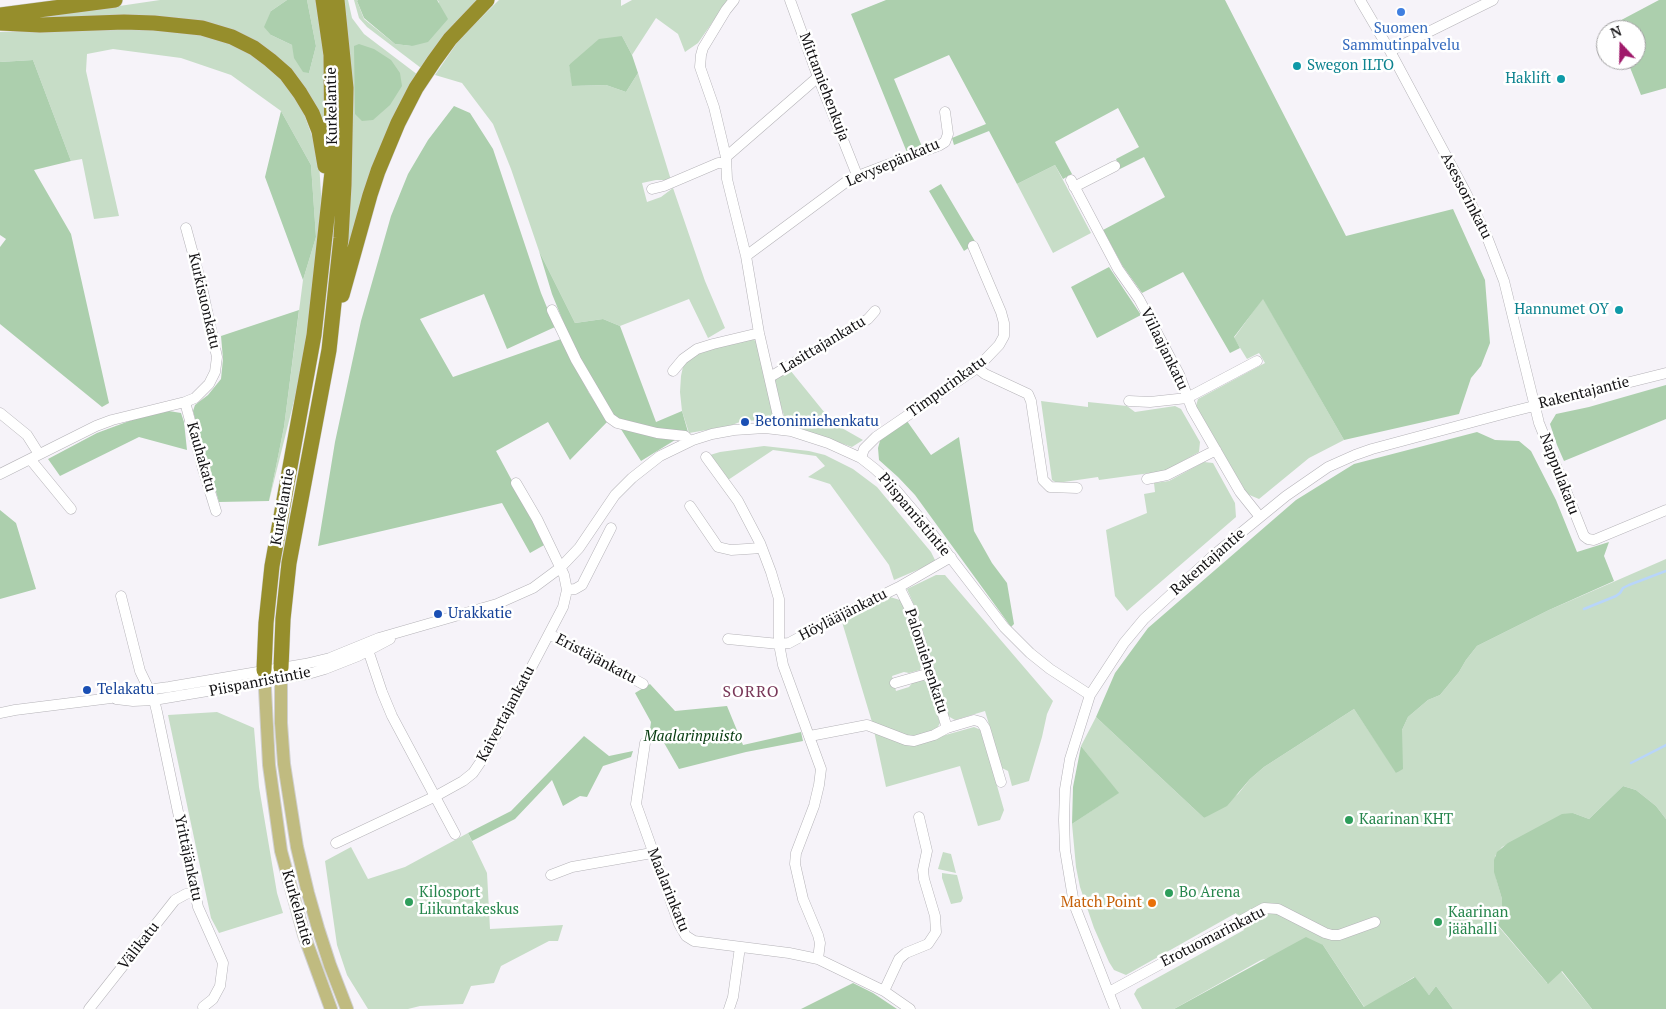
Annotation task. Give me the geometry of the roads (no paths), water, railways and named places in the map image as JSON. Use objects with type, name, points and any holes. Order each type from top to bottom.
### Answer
[{"type":"highway","points":[[0,15],[115,0]]},
{"type":"highway","points":[[329,350],[370,195],[398,123],[416,88],[434,61],[450,39],[487,0]]},
{"type":"highway","name":"Kurkelantie","points":[[281,673],[283,619],[290,563],[329,350],[341,238],[346,88],[331,3]]},
{"type":"highway","name":"Kurkelantie","points":[[264,676],[266,622],[272,566],[314,335],[328,213],[332,172],[331,3]]},
{"type":"highway","points":[[0,23],[40,25],[124,22],[179,25],[202,28],[224,34],[254,48],[286,74],[312,113],[323,150],[328,213]]},
{"type":"main road","name":"Kurkelantie","points":[[281,673],[281,723],[284,764],[297,847],[318,928],[347,1009]]},
{"type":"main road","name":"Kurkelantie","points":[[264,676],[268,765],[281,851],[304,935],[331,1009]]},
{"type":"street","points":[[734,0],[704,48],[700,67],[714,107],[726,160],[729,191],[746,256],[759,333],[778,416],[778,428]]},
{"type":"street","name":"Mittamiehenkuja","points":[[790,0],[857,175]]},
{"type":"street","name":"Asessorinkatu","points":[[1360,0],[1390,51],[1465,191],[1487,237],[1504,281],[1535,406]]},
{"type":"street","points":[[1390,51],[1493,0]]},
{"type":"street","points":[[652,189],[664,186],[726,160],[818,77]]},
{"type":"street","name":"Levysepänkatu","points":[[746,256],[842,184],[857,175],[945,142],[948,134],[945,112]]},
{"type":"street","name":"Viilaajankatu","points":[[1115,166],[1072,183],[1118,269],[1142,305],[1179,374],[1187,398],[1216,450],[1240,492],[1260,518]]},
{"type":"street","name":"Kurkisuonkatu","points":[[0,474],[112,420],[195,398],[209,384],[215,372],[217,357],[201,283],[186,228]]},
{"type":"street","name":"Timpurinkatu","points":[[860,458],[864,449],[876,437],[977,368],[999,345],[1004,336],[1004,323],[997,301],[973,246]]},
{"type":"street","points":[[552,310],[576,360],[610,418],[617,423],[657,433],[686,436],[690,441]]},
{"type":"street","name":"Lasittajankatu","points":[[770,377],[868,319],[875,311]]},
{"type":"street","points":[[673,371],[683,359],[697,350],[713,344],[759,333]]},
{"type":"street","points":[[1129,401],[1150,402],[1187,398],[1257,361]]},
{"type":"street","points":[[977,368],[985,374],[1028,394],[1031,401],[1043,480],[1050,486],[1078,488]]},
{"type":"street","name":"Rakentajantie","points":[[1115,1009],[1074,904],[1065,850],[1066,789],[1070,759],[1090,695],[1124,644],[1144,619],[1188,578],[1286,496],[1328,467],[1355,455],[1666,373]]},
{"type":"street","name":"Kauhakatu","points":[[185,402],[216,512]]},
{"type":"street","name":"Nappulakatu","points":[[1535,406],[1539,423],[1581,531],[1588,539],[1600,538],[1666,510]]},
{"type":"street","points":[[0,413],[27,435],[35,456],[71,509]]},
{"type":"street","name":"Piispanristintie","points":[[111,698],[154,700],[281,673],[367,647],[401,632],[497,604],[533,588],[560,568],[579,548],[611,501],[632,478],[660,456],[690,441],[712,434],[765,428],[778,428],[807,435],[839,447],[860,458],[875,469],[895,488],[924,523],[1004,627],[1050,669],[1090,695]]},
{"type":"street","points":[[1148,479],[1167,475],[1216,450]]},
{"type":"street","points":[[706,457],[738,501],[762,548],[779,599],[779,644],[786,675],[820,766],[821,777],[814,806],[796,854],[795,864],[803,899],[820,943],[818,959]]},
{"type":"street","points":[[516,483],[537,519],[560,568],[567,590],[575,589],[582,584],[611,528]]},
{"type":"street","points":[[690,506],[718,547],[731,550],[762,548]]},
{"type":"street","name":"Höylääjänkatu","points":[[728,639],[779,644],[789,643],[899,587],[950,558]]},
{"type":"street","name":"Palomiehenkatu","points":[[899,587],[911,611],[947,728],[974,720],[981,722],[985,728],[1001,782]]},
{"type":"street","name":"Kaivertajankatu","points":[[336,843],[436,796],[468,778],[479,766],[563,607],[567,590]]},
{"type":"street","points":[[122,596],[140,671],[154,700]]},
{"type":"street","name":"Eristäjänkatu","points":[[549,634],[643,684]]},
{"type":"street","points":[[367,647],[392,716],[455,834]]},
{"type":"street","points":[[895,683],[930,672]]},
{"type":"street","name":"Piispanristintie","points":[[0,713],[111,698],[132,692],[264,676]]},
{"type":"street","name":"Yrittäjänkatu","points":[[154,700],[198,907],[223,963],[220,986],[213,999],[203,1007]]},
{"type":"street","points":[[810,736],[867,725],[910,741],[934,735],[947,728]]},
{"type":"street","name":"Maalarinkatu","points":[[645,743],[635,802],[679,924],[686,936],[694,941],[789,953],[818,959],[884,991],[910,1009]]},
{"type":"street","points":[[884,991],[898,959],[906,953],[928,944],[936,932],[935,916],[924,880],[923,870],[927,851],[919,817]]},
{"type":"street","points":[[551,875],[572,867],[652,853]]},
{"type":"street","name":"Välikatu","points":[[90,1009],[175,900],[195,892]]},
{"type":"street","name":"Erotuomarinkatu","points":[[1109,992],[1264,908],[1278,908],[1332,935],[1339,935],[1375,922]]},
{"type":"street","points":[[729,1009],[733,997],[740,947]]},
{"type":"waterway","points":[[1584,609],[1616,596],[1623,588],[1629,585],[1666,571]]},
{"type":"waterway","points":[[1631,763],[1666,745]]},
{"type":"place","name":"Suomen Sammutinpalvelu","points":[[1401,12]]},
{"type":"place","name":"Swegon ILTO","points":[[1297,66]]},
{"type":"place","name":"Haklift","points":[[1561,79]]},
{"type":"place","name":"Hannumet OY","points":[[1619,310]]},
{"type":"place","name":"Betonimiehenkatu","points":[[745,422]]},
{"type":"place","name":"Urakkatie","points":[[438,614]]},
{"type":"place","name":"Telakatu","points":[[87,690]]},
{"type":"place","name":"Kaarinan KHT","points":[[1349,820]]},
{"type":"place","name":"Bo Arena","points":[[1169,893]]},
{"type":"place","name":"Kilosport Liikuntakeskus","points":[[409,902]]},
{"type":"place","name":"Match Point","points":[[1152,903]]},
{"type":"place","name":"Kaarinan jäähalli","points":[[1438,922]]},
{"type":"district","name":"SORRO","points":[[751,692]]},
{"type":"park label","name":"Maalarinpuisto","points":[[693,737]]}]
